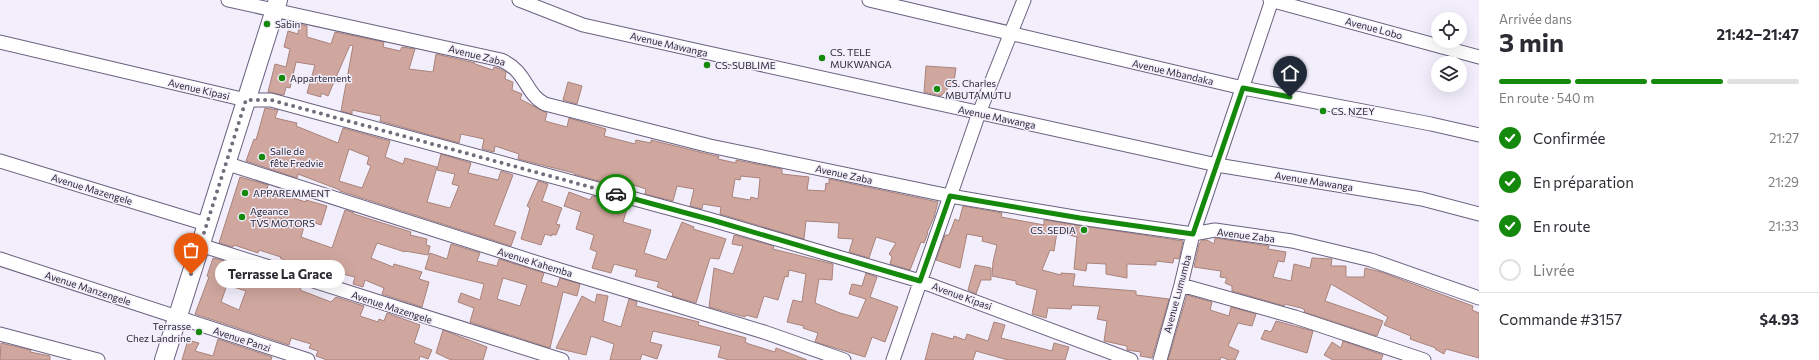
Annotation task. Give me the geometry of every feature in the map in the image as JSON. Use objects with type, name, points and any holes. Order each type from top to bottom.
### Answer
[{"type":"main road","points":[[164,360],[176,317],[276,5]]},
{"type":"street","name":"Avenue Zaba","points":[[228,0],[276,5],[502,60],[511,64],[518,71],[535,98],[545,104],[710,146],[950,196],[1080,218],[1193,234],[1215,230],[1292,241],[1371,260],[1479,298]]},
{"type":"street","name":"Avenue Mawanga","points":[[519,0],[583,25],[1217,165],[1422,199],[1479,214]]},
{"type":"street","name":"Avenue Mbandaka","points":[[869,0],[1243,88],[1431,124],[1479,135]]},
{"type":"street","points":[[893,360],[979,113],[1024,0]]},
{"type":"street","name":"Avenue Lobo","points":[[1271,0],[1479,57]]},
{"type":"street","name":"Avenue Lumumba","points":[[1160,360],[1193,234],[1243,88],[1271,0]]},
{"type":"street","name":"Avenue Kipasi","points":[[0,42],[246,100],[271,100],[712,220],[920,281],[1132,360]]},
{"type":"street","name":"Avenue Mazengele","points":[[0,161],[206,224]]},
{"type":"street","name":"Avenue Kahemba","points":[[225,163],[560,270],[764,332],[844,360]]},
{"type":"street","name":"Avenue Mazengele","points":[[200,245],[562,360]]},
{"type":"street","name":"Avenue Manzengele","points":[[0,259],[176,317]]},
{"type":"street","points":[[1181,284],[1295,317],[1424,360]]},
{"type":"street","name":"Avenue Panzi","points":[[176,317],[308,360]]},
{"type":"street","points":[[0,334],[98,360]]},
{"type":"building","points":[[299,24],[307,26],[307,37],[331,44],[335,32],[384,42],[383,47],[400,51],[402,47],[415,49],[409,69],[433,72],[436,54],[475,63],[493,70],[494,67],[498,68],[506,72],[505,79],[513,82],[512,90],[522,94],[520,99],[547,113],[545,121],[567,127],[569,118],[606,129],[604,136],[635,144],[636,140],[651,143],[651,140],[719,156],[718,159],[736,163],[736,160],[782,169],[782,174],[809,177],[807,190],[825,191],[826,183],[829,184],[829,179],[938,202],[934,217],[924,243],[921,242],[910,270],[890,264],[892,257],[889,254],[896,243],[876,237],[869,258],[849,252],[853,239],[838,238],[839,223],[806,221],[804,239],[720,214],[721,207],[703,204],[702,209],[690,206],[694,189],[677,186],[673,201],[645,194],[646,189],[621,181],[620,187],[574,173],[518,159],[519,154],[495,146],[494,152],[482,149],[484,139],[461,134],[459,143],[380,121],[381,116],[352,110],[352,114],[341,111],[353,46],[350,45],[328,96],[321,93],[321,97],[307,93],[315,65],[296,62],[290,88],[286,87],[284,95],[268,92],[275,64],[286,67],[290,49],[284,47],[288,31],[298,34]],"holes":[[[741,176],[760,178],[758,199],[751,197],[750,200],[732,197],[735,179],[740,180]]]},
{"type":"building","points":[[926,66],[956,68],[954,82],[941,96],[924,92]]},
{"type":"building","points":[[568,82],[582,86],[577,104],[563,100]]},
{"type":"building","points":[[265,108],[278,110],[275,118],[297,123],[296,126],[338,143],[343,128],[390,141],[385,157],[403,164],[405,158],[437,167],[427,202],[450,208],[459,186],[452,184],[455,174],[437,170],[441,154],[471,163],[468,173],[498,180],[501,171],[513,175],[494,225],[516,232],[511,246],[340,191],[298,174],[297,178],[246,161],[254,139],[256,140]],"holes":[[[349,149],[369,157],[367,164],[371,166],[362,188],[339,181]]]},
{"type":"building","points":[[240,177],[268,185],[267,190],[306,202],[306,200],[327,206],[321,225],[306,220],[301,237],[332,248],[345,210],[411,232],[410,235],[427,239],[426,245],[430,246],[428,255],[405,252],[377,243],[371,258],[393,267],[394,264],[422,272],[419,279],[429,282],[422,307],[382,294],[384,288],[365,280],[363,287],[353,284],[355,277],[334,272],[332,277],[299,266],[298,268],[290,265],[291,263],[280,258],[281,257],[259,250],[258,253],[234,245],[233,247],[219,243]]},
{"type":"building","points":[[538,181],[548,184],[542,201],[562,208],[556,224],[560,225],[556,235],[552,234],[552,236],[545,234],[541,245],[521,239],[530,208],[527,206]]},
{"type":"building","points":[[569,192],[590,200],[592,196],[601,198],[599,204],[618,209],[618,207],[627,209],[623,222],[651,230],[644,253],[666,260],[682,222],[694,227],[693,229],[726,239],[719,259],[710,258],[696,303],[672,296],[673,293],[657,287],[659,282],[635,276],[637,270],[614,264],[611,273],[592,268],[597,252],[590,249],[594,235],[576,229],[581,212],[564,206]]},
{"type":"building","points":[[963,206],[1002,213],[1001,217],[1044,225],[1044,220],[1183,241],[1179,259],[1174,258],[1173,263],[1156,261],[1156,265],[1127,264],[1127,278],[1106,274],[1106,264],[1087,263],[1086,271],[1074,269],[1077,237],[1057,232],[1054,251],[1050,250],[1042,270],[1061,275],[1061,273],[1075,274],[1073,286],[1136,291],[1136,295],[1169,299],[1152,358],[1140,356],[1141,352],[1127,350],[1127,346],[1104,341],[1107,321],[1097,319],[1100,306],[1072,305],[1071,309],[1048,308],[1046,318],[1032,314],[1037,290],[1016,284],[1016,281],[992,276],[993,262],[997,245],[982,241],[983,237],[967,234],[960,268],[936,260],[945,235],[949,235],[955,219],[959,221]]},
{"type":"building","points":[[734,235],[774,246],[773,249],[833,264],[832,280],[819,279],[815,303],[840,313],[858,318],[866,299],[849,294],[852,284],[862,286],[866,273],[877,277],[870,297],[898,307],[885,342],[872,337],[865,357],[815,342],[818,333],[803,328],[804,326],[787,322],[793,300],[802,302],[806,274],[789,270],[788,277],[785,276],[778,300],[764,296],[757,318],[746,315],[745,317],[709,307],[714,268],[733,274],[743,246],[732,244]]},
{"type":"building","points":[[1215,238],[1269,246],[1268,249],[1286,252],[1284,262],[1278,261],[1273,277],[1291,281],[1294,264],[1310,268],[1312,258],[1332,259],[1331,266],[1346,266],[1346,277],[1364,277],[1365,268],[1381,272],[1473,306],[1472,310],[1479,313],[1479,358],[1446,349],[1444,354],[1435,349],[1436,348],[1410,339],[1411,336],[1384,325],[1388,317],[1331,284],[1325,301],[1383,321],[1377,336],[1304,312],[1305,310],[1301,308],[1285,304],[1284,306],[1232,291],[1232,286],[1225,283],[1227,278],[1220,277],[1221,271],[1194,267],[1199,244],[1202,240],[1207,240],[1214,244]]},
{"type":"building","points":[[451,244],[480,253],[477,261],[497,266],[499,259],[544,273],[541,282],[557,287],[560,278],[580,284],[577,296],[563,292],[550,348],[470,322],[474,308],[458,302],[461,293],[480,300],[484,284],[425,269],[430,253],[447,259]],"holes":[[[503,278],[527,285],[520,306],[497,299]]]},
{"type":"building","points":[[213,258],[229,262],[227,266],[246,271],[247,268],[302,286],[300,290],[331,302],[336,297],[364,306],[360,316],[378,322],[379,319],[384,321],[387,313],[420,325],[414,343],[432,350],[428,359],[420,356],[419,360],[327,360],[316,356],[318,351],[309,348],[311,344],[291,338],[289,345],[195,314],[209,277],[207,276]],"holes":[[[227,285],[246,291],[239,310],[221,302]]]},
{"type":"building","points":[[975,265],[991,268],[991,280],[981,280],[976,294],[968,290]]},
{"type":"building","points":[[597,294],[608,296],[603,321],[621,327],[629,299],[637,302],[636,306],[699,322],[698,325],[746,338],[745,342],[749,344],[775,352],[776,348],[807,360],[729,360],[718,357],[721,346],[653,331],[650,342],[662,345],[657,359],[642,354],[640,360],[610,360],[614,344],[591,336],[586,355],[556,348],[582,296],[595,303]]},
{"type":"building","points":[[1187,295],[1212,302],[1210,310],[1229,316],[1231,307],[1256,314],[1252,326],[1238,323],[1228,346],[1239,351],[1235,360],[1229,360],[1221,357],[1220,360],[1168,360]]},
{"type":"building","points":[[1276,321],[1313,331],[1307,353],[1261,339],[1265,330],[1271,332]]},
{"type":"building","points":[[994,322],[1005,325],[1001,338],[1052,351],[1054,343],[1069,347],[1065,360],[1008,360],[976,351],[973,360],[925,360],[932,333],[953,339],[954,336],[965,340],[967,334],[988,341]]},
{"type":"building","points":[[443,330],[487,347],[483,360],[451,360],[436,353]]},
{"type":"building","points":[[218,339],[272,357],[271,360],[182,360],[188,340],[199,343],[195,351],[213,356]]},
{"type":"building","points":[[1343,341],[1383,355],[1381,360],[1333,360],[1324,355],[1332,342],[1341,348]]},
{"type":"building","points":[[1,343],[31,350],[30,352],[50,356],[50,360],[0,360]]},
{"type":"way so far","points":[[191,274],[246,100],[271,100],[616,194]]},
{"type":"place","name":"Sabin","points":[[267,24]]},
{"type":"place","name":"CS. TELE MUKWANGA","points":[[822,58]]},
{"type":"place","name":"CS. SUBLIME","points":[[707,65]]},
{"type":"place","name":"Appartement","points":[[282,78]]},
{"type":"place","name":"CS. Charles MBUTAMUTU","points":[[937,89]]},
{"type":"place","name":"CS. NZEY","points":[[1323,111]]},
{"type":"place","name":"Salle de fête Fredvie","points":[[262,157]]},
{"type":"place","name":"APPAREMMENT","points":[[245,193]]},
{"type":"place","name":"Ageance TVS MOTORS","points":[[242,217]]},
{"type":"place","name":"CS. SEDIA","points":[[1084,230]]},
{"type":"place","name":"Terrasse La Grace","points":[[191,274]]},
{"type":"place","name":"Terrasse Chez Landrine","points":[[199,332]]},
{"type":"route","points":[[616,194],[712,220],[920,281],[950,196],[1080,218],[1193,234],[1243,88],[1290,97]]}]
